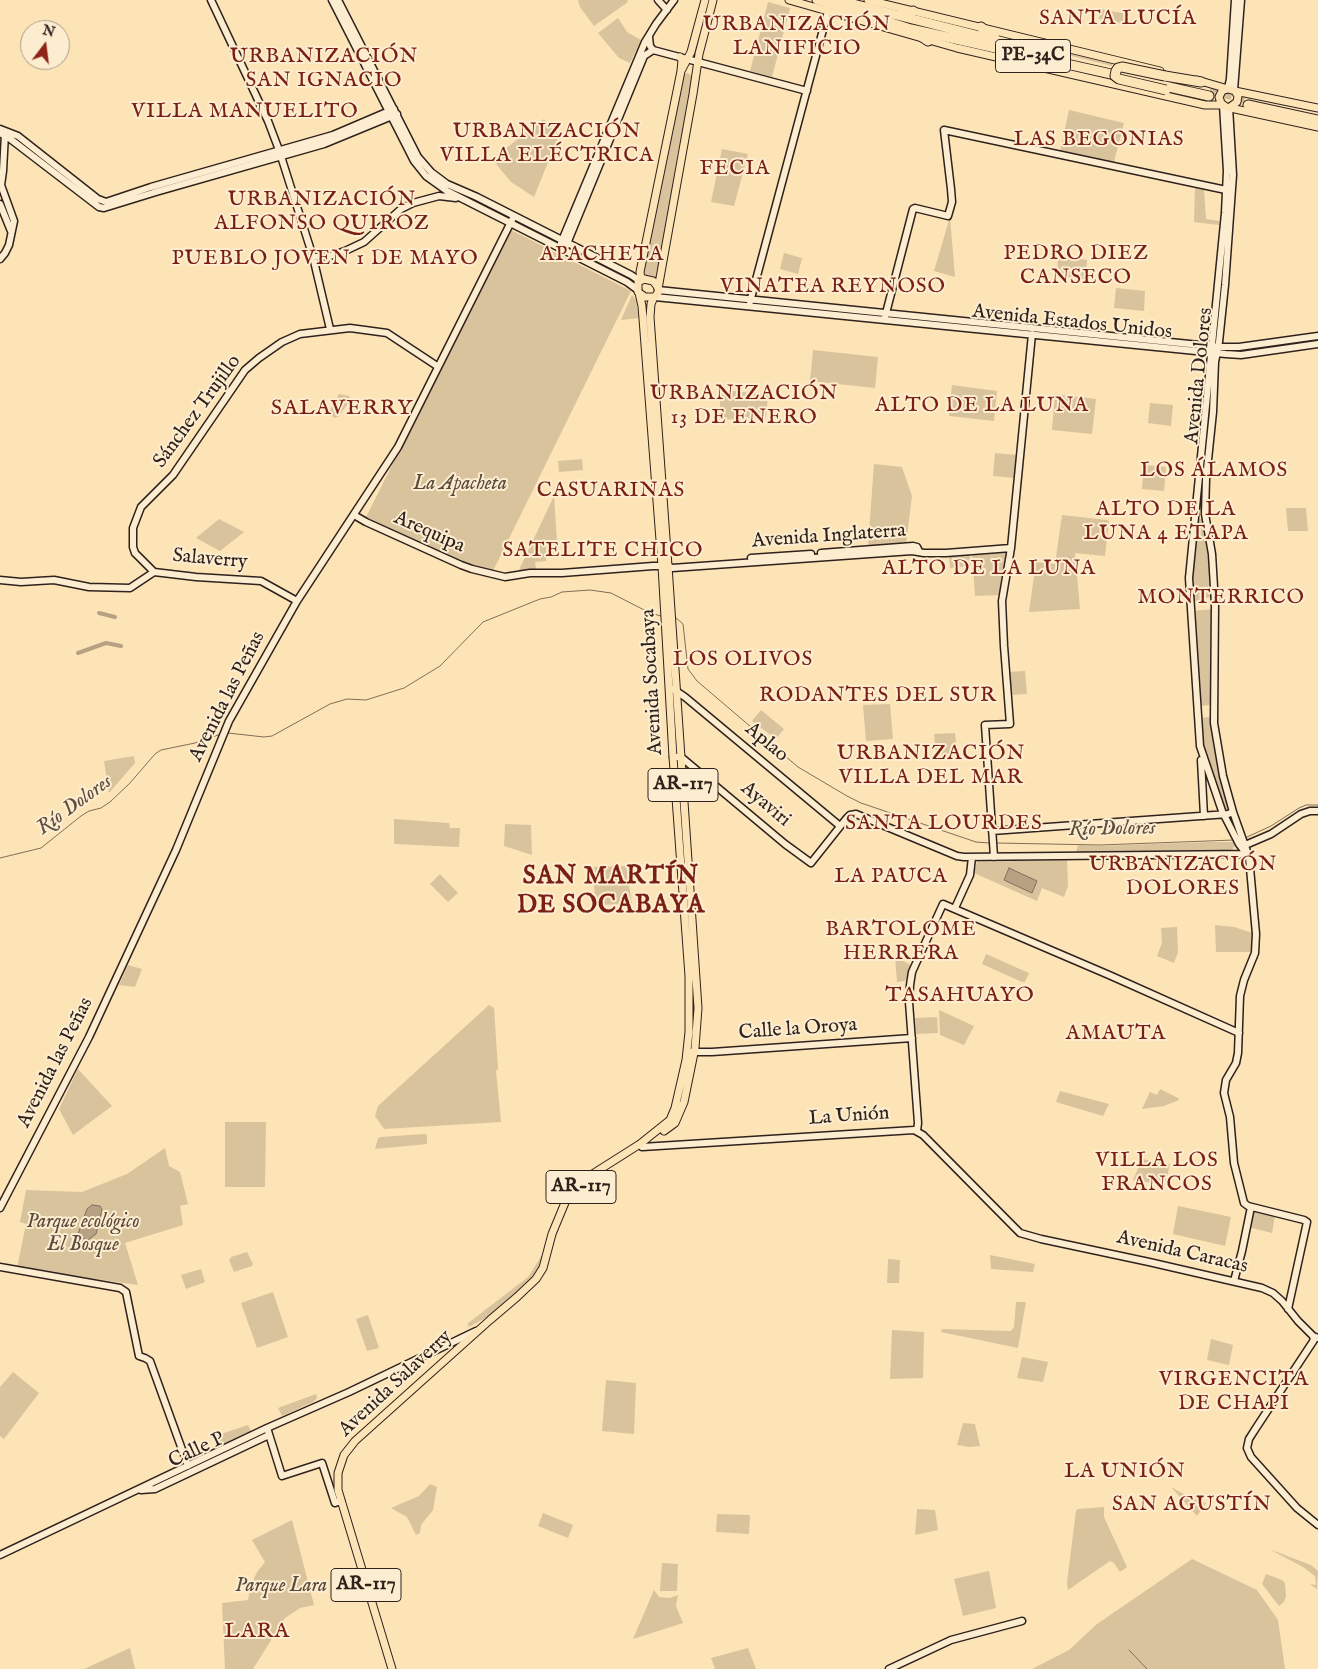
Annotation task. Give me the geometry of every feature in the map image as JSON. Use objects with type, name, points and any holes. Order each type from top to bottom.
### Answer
[{"type":"highway","name":"PE-34C","points":[[817,0],[911,29],[1055,56],[1207,89]]},
{"type":"highway","name":"PE-34C","points":[[837,0],[995,44]]},
{"type":"highway","points":[[897,16],[913,11]]},
{"type":"highway","points":[[977,52],[995,44],[981,27]]},
{"type":"highway","points":[[911,29],[928,41]]},
{"type":"highway","points":[[1122,67],[1165,76],[1207,89],[1200,97],[1118,79],[1115,76],[1118,68],[1122,67]]},
{"type":"highway","points":[[1250,103],[1318,115]]},
{"type":"highway","points":[[1250,103],[1318,120]]},
{"type":"main road","points":[[681,72],[688,59],[705,0]]},
{"type":"main road","name":"Avenida Socabaya","points":[[480,1328],[536,1279],[543,1268],[562,1217],[576,1191],[676,1123],[684,1102],[691,1052],[689,976],[650,308],[657,293],[698,62],[713,0]]},
{"type":"main road","points":[[789,0],[928,41],[1204,105],[1226,106],[1250,103],[1318,108]]},
{"type":"main road","points":[[868,0],[1046,42],[1207,89],[1231,89],[1250,103],[1318,127]]},
{"type":"main road","points":[[638,292],[648,298],[657,293],[656,284],[651,280],[640,280],[681,72],[682,60],[680,57]]},
{"type":"main road","points":[[681,72],[689,72],[696,77]]},
{"type":"main road","points":[[1204,105],[1209,101],[1212,91],[1212,88],[1207,89]]},
{"type":"main road","points":[[1226,106],[1237,102],[1238,96],[1231,89]]},
{"type":"main road","points":[[1226,106],[1219,97],[1222,91],[1231,89]]},
{"type":"main road","name":"AR-117","points":[[638,292],[637,285],[640,280]]},
{"type":"main road","name":"Avenida Socabaya","points":[[638,292],[642,306],[665,566]]},
{"type":"main road","name":"Avenida Salaverry","points":[[392,1669],[338,1502],[337,1485],[341,1461],[349,1447],[480,1328]]},
{"type":"street","points":[[211,0],[268,121],[280,153],[313,257],[330,329]]},
{"type":"street","points":[[332,0],[423,165],[438,178],[640,280]]},
{"type":"street","points":[[338,0],[419,168],[446,191],[627,282],[638,292]]},
{"type":"street","points":[[658,0],[667,10]]},
{"type":"street","points":[[565,242],[599,148],[645,42],[674,0]]},
{"type":"street","points":[[1231,89],[1235,0]]},
{"type":"street","points":[[1231,89],[1241,0]]},
{"type":"street","points":[[750,302],[828,11]]},
{"type":"street","points":[[649,37],[648,42],[653,50],[807,91]]},
{"type":"street","points":[[561,249],[644,56],[653,50]]},
{"type":"street","name":"Avenida Dolores","points":[[1204,816],[1189,578],[1203,467],[1213,412],[1215,350],[1226,190],[1226,106]]},
{"type":"street","name":"Avenida Dolores","points":[[1226,106],[1233,176],[1215,350],[1204,412],[1203,467],[1205,514],[1212,562],[1215,604],[1214,723],[1223,776],[1241,842]]},
{"type":"street","points":[[0,259],[8,245],[14,221],[1,185],[3,171],[2,132],[18,136],[102,202],[106,202],[280,153],[334,136],[393,113]]},
{"type":"street","points":[[885,317],[913,209],[918,208],[948,216],[952,202],[944,130],[1226,190]]},
{"type":"street","points":[[439,187],[442,190],[439,196]]},
{"type":"street","points":[[439,196],[446,191],[457,188]]},
{"type":"street","points":[[313,257],[330,256],[353,248],[364,242],[406,206],[419,200],[439,196],[463,199]]},
{"type":"street","points":[[0,204],[11,231]]},
{"type":"street","name":"Avenida las Peñas","points":[[0,1208],[89,1038],[176,850],[224,735],[273,641],[297,601],[400,442],[514,216]]},
{"type":"street","name":"Avenida Estados Unidos","points":[[657,293],[885,317],[1032,336],[1197,352],[1215,350]]},
{"type":"street","name":"Avenida Estados Unidos","points":[[885,317],[1033,328],[1197,344],[1215,350]]},
{"type":"street","name":"Sánchez Trujillo","points":[[154,572],[134,553],[133,528],[141,507],[173,475],[245,370],[268,351],[300,334],[350,328],[387,334],[437,366]]},
{"type":"street","points":[[993,853],[984,726],[1010,724],[1002,601],[1011,548],[1033,328]]},
{"type":"street","points":[[1215,350],[1318,336]]},
{"type":"street","points":[[1197,344],[1200,347],[1197,352]]},
{"type":"street","points":[[1215,350],[1241,355],[1318,344]]},
{"type":"street","points":[[1204,412],[1213,412]]},
{"type":"street","name":"Arequipa","points":[[354,515],[461,565],[505,577],[530,573],[562,573],[665,566]]},
{"type":"street","name":"Avenida Inglaterra","points":[[665,566],[908,546],[917,547],[919,551],[924,553],[1011,548]]},
{"type":"street","name":"Salaverry","points":[[0,580],[21,582],[54,580],[89,587],[130,588],[154,572],[261,581],[297,601]]},
{"type":"street","name":"Aplao","points":[[673,690],[840,826]]},
{"type":"street","name":"Avenida Dolores","points":[[1200,746],[1206,768],[1224,814],[1248,854],[1256,946],[1242,987],[1237,1059],[1226,1080],[1224,1093],[1230,1117],[1234,1163],[1241,1196],[1248,1206]]},
{"type":"street","name":"Ayaviri","points":[[677,757],[811,863],[840,826]]},
{"type":"street","points":[[1224,855],[1241,842],[1271,834],[1301,814],[1318,811]]},
{"type":"street","points":[[992,831],[1204,816],[1233,812]]},
{"type":"street","points":[[840,826],[850,815],[860,815],[957,856],[972,857],[993,853],[1248,854]]},
{"type":"street","points":[[955,908],[970,875],[972,857]]},
{"type":"street","points":[[916,1131],[918,1123],[909,1002],[911,978],[944,904],[1238,1033]]},
{"type":"street","name":"Calle la Oroya","points":[[691,1052],[912,1038]]},
{"type":"street","name":"La Unión","points":[[641,1146],[905,1129],[916,1131],[1020,1233]]},
{"type":"street","points":[[1234,1281],[1242,1251],[1248,1206],[1306,1221],[1304,1239],[1288,1309]]},
{"type":"street","name":"Avenida Caracas","points":[[1020,1233],[1262,1288],[1282,1301],[1316,1337]]},
{"type":"street","points":[[0,1267],[123,1289],[126,1292],[138,1356],[150,1361],[188,1466]]},
{"type":"street","points":[[324,1402],[329,1397],[490,1320]]},
{"type":"street","points":[[0,1555],[480,1328]]},
{"type":"street","points":[[1316,1337],[1256,1428],[1247,1445],[1251,1457],[1296,1508],[1318,1525]]},
{"type":"street","points":[[267,1428],[282,1476],[322,1463],[338,1502]]},
{"type":"street","name":"Calle P","points":[[138,1491],[155,1489],[269,1435]]},
{"type":"street","points":[[889,1669],[951,1640],[1022,1621]]},
{"type":"green space","points":[[578,0],[627,0],[628,2],[594,26],[580,7]]},
{"type":"green space","points":[[768,2],[790,8],[772,77],[750,71]]},
{"type":"green space","points":[[1100,9],[1128,14],[1127,24],[1099,19]]},
{"type":"green space","points":[[618,18],[627,32],[641,40],[630,63],[619,58],[598,33]]},
{"type":"green space","points":[[987,31],[1113,62],[1112,66],[996,37]]},
{"type":"green space","points":[[687,73],[693,76],[693,85],[678,151],[658,282],[651,277],[641,276],[684,75]]},
{"type":"green space","points":[[1069,110],[1124,123],[1114,162],[1060,151]]},
{"type":"green space","points":[[544,119],[559,135],[534,197],[511,182],[492,159]]},
{"type":"green space","name":"FECIA","points":[[722,149],[748,154],[734,206],[711,202]]},
{"type":"green space","points":[[1195,188],[1204,190],[1206,219],[1219,221],[1219,225],[1194,222]]},
{"type":"green space","points":[[950,217],[955,277],[934,271]]},
{"type":"green space","name":"La Apacheta","points":[[511,230],[631,291],[493,571],[457,560],[366,517]]},
{"type":"green space","points":[[784,253],[802,258],[798,274],[780,269]]},
{"type":"green space","points":[[1058,256],[1087,260],[1085,279],[1057,276]]},
{"type":"green space","points":[[1116,288],[1145,291],[1144,311],[1114,308]]},
{"type":"green space","points":[[632,295],[636,300],[639,318],[621,320]]},
{"type":"green space","points":[[813,350],[878,357],[875,388],[810,381]]},
{"type":"green space","points":[[952,385],[997,391],[994,421],[949,416]]},
{"type":"green space","points":[[719,389],[768,395],[766,417],[721,420]]},
{"type":"green space","points":[[339,394],[349,396],[351,399],[339,416],[335,418],[329,412]]},
{"type":"green space","points":[[1055,394],[1096,399],[1092,434],[1052,430]]},
{"type":"green space","points":[[1150,403],[1173,405],[1171,426],[1148,423]]},
{"type":"green space","points":[[995,453],[1017,455],[1015,478],[993,476]]},
{"type":"green space","points":[[582,459],[583,470],[559,472],[558,461]]},
{"type":"green space","points":[[874,464],[902,467],[912,496],[906,544],[868,546]]},
{"type":"green space","points":[[1144,465],[1166,467],[1164,491],[1142,489]]},
{"type":"green space","points":[[554,496],[557,542],[546,544],[546,561],[535,562],[536,569],[518,572]]},
{"type":"green space","points":[[1286,508],[1306,508],[1308,531],[1288,531]]},
{"type":"green space","points":[[1062,515],[1109,521],[1105,556],[1075,553],[1080,609],[1029,612],[1036,562],[1055,564]]},
{"type":"green space","points":[[1204,518],[1213,596],[1192,602],[1191,579],[1196,520]]},
{"type":"green space","points":[[219,519],[244,532],[220,551],[196,538]]},
{"type":"green space","points":[[1006,552],[1000,595],[975,596],[972,553]]},
{"type":"green space","points":[[970,554],[971,566],[950,568],[949,555]]},
{"type":"green space","points":[[1213,609],[1212,705],[1199,706],[1192,611]]},
{"type":"green space","points":[[1025,671],[1027,694],[1009,695],[1008,672]]},
{"type":"green space","points":[[890,704],[893,739],[866,741],[863,705]]},
{"type":"green space","points":[[761,710],[784,729],[776,739],[752,721]]},
{"type":"green space","points":[[1211,717],[1230,809],[1223,810],[1205,759],[1200,718]]},
{"type":"green space","points":[[955,733],[957,753],[936,755],[934,734]]},
{"type":"green space","points":[[134,756],[135,763],[109,793],[104,761]]},
{"type":"green space","points":[[394,819],[449,823],[450,828],[460,828],[459,847],[394,844]]},
{"type":"green space","points":[[505,824],[531,825],[532,855],[504,846]]},
{"type":"green space","points":[[1235,842],[1236,844],[1228,852],[1076,852],[1078,845]]},
{"type":"green space","points":[[1067,860],[1068,886],[1064,897],[1042,888],[1037,901],[974,873],[977,862]]},
{"type":"green space","points":[[626,866],[632,904],[596,905],[592,867]]},
{"type":"green space","points":[[440,874],[458,893],[448,902],[430,884]]},
{"type":"green space","points":[[1215,925],[1234,927],[1256,934],[1253,952],[1216,952]]},
{"type":"green space","points":[[1177,927],[1178,952],[1174,963],[1157,956],[1162,943],[1161,928]]},
{"type":"green space","points":[[986,954],[1029,973],[1025,982],[982,964]]},
{"type":"green space","points":[[895,957],[913,966],[905,981],[897,982]]},
{"type":"green space","points":[[128,965],[142,969],[135,987],[119,985]]},
{"type":"green space","points":[[489,1005],[494,1008],[498,1069],[496,1071],[501,1122],[384,1129],[375,1116],[378,1106]]},
{"type":"green space","points":[[939,1010],[974,1026],[964,1045],[940,1035]]},
{"type":"green space","points":[[937,1017],[938,1033],[916,1034],[915,1018]]},
{"type":"green space","points":[[78,1069],[112,1106],[73,1135],[59,1109]]},
{"type":"green space","points":[[1160,1089],[1179,1100],[1164,1106],[1142,1109],[1150,1092],[1157,1095]]},
{"type":"green space","points":[[1060,1091],[1109,1104],[1103,1116],[1056,1102]]},
{"type":"green space","points":[[225,1122],[266,1122],[265,1187],[225,1187]]},
{"type":"green space","points":[[427,1135],[427,1144],[375,1149],[378,1138],[381,1137]]},
{"type":"green space","name":"Parque ecológico El Bosque","points":[[165,1148],[169,1166],[180,1172],[188,1204],[180,1206],[183,1225],[125,1243],[138,1285],[17,1268],[26,1224],[20,1222],[26,1190],[82,1192],[127,1174]]},
{"type":"green space","points":[[1142,1159],[1170,1164],[1165,1185],[1133,1180]]},
{"type":"green space","points":[[1178,1206],[1231,1217],[1225,1246],[1173,1234]]},
{"type":"green space","points":[[1252,1211],[1275,1216],[1272,1233],[1248,1227]]},
{"type":"green space","points":[[247,1252],[253,1264],[252,1266],[234,1272],[229,1260],[231,1257]]},
{"type":"green space","points":[[544,1252],[537,1272],[516,1294],[491,1315],[467,1328],[469,1326],[467,1324],[528,1277]]},
{"type":"green space","points":[[990,1255],[1035,1264],[1033,1272],[991,1269]]},
{"type":"green space","points":[[888,1259],[900,1260],[899,1283],[887,1283]]},
{"type":"green space","points":[[201,1269],[205,1282],[186,1289],[181,1275]]},
{"type":"green space","points":[[273,1292],[288,1337],[257,1348],[241,1303]]},
{"type":"green space","points":[[1016,1302],[1026,1302],[1018,1348],[941,1332],[942,1329],[1011,1331],[1014,1327]]},
{"type":"green space","points":[[368,1315],[379,1348],[367,1351],[356,1319]]},
{"type":"green space","points":[[892,1330],[924,1332],[923,1378],[890,1379]]},
{"type":"green space","points":[[1211,1339],[1233,1345],[1229,1365],[1207,1360]]},
{"type":"green space","points":[[1022,1357],[1048,1362],[1043,1382],[1017,1378]]},
{"type":"green space","points":[[13,1372],[39,1393],[4,1439],[0,1436],[0,1387]]},
{"type":"green space","points":[[606,1380],[636,1383],[634,1434],[602,1431]]},
{"type":"green space","points":[[316,1394],[317,1398],[313,1402],[282,1416],[278,1408]]},
{"type":"green space","points":[[963,1423],[975,1424],[980,1446],[957,1445]]},
{"type":"green space","points":[[248,1425],[251,1431],[216,1448],[212,1437]]},
{"type":"green space","points":[[430,1484],[437,1487],[433,1510],[421,1525],[420,1533],[416,1535],[407,1517],[391,1508],[419,1496]]},
{"type":"green space","points":[[1171,1487],[1187,1496],[1206,1503],[1197,1516]]},
{"type":"green space","points":[[1104,1507],[1104,1517],[1127,1567],[1120,1572],[1114,1563],[1110,1561],[1068,1590],[1067,1582],[1076,1511],[1078,1509]]},
{"type":"green space","points":[[917,1509],[935,1510],[938,1530],[915,1535]]},
{"type":"green space","points":[[543,1513],[573,1525],[568,1538],[538,1526]]},
{"type":"green space","points":[[717,1514],[750,1515],[749,1534],[716,1532]]},
{"type":"green space","name":"Parque Lara","points":[[292,1520],[314,1605],[300,1608],[285,1618],[253,1669],[225,1669],[222,1603],[248,1600],[251,1585],[257,1572],[265,1562],[252,1540]]},
{"type":"green space","points":[[1269,1549],[1311,1565],[1318,1571],[1317,1589],[1310,1584],[1316,1585],[1315,1576],[1303,1567]]},
{"type":"green space","points":[[1192,1559],[1257,1590],[1278,1620],[1285,1669],[1032,1669],[1069,1650],[1097,1624]]},
{"type":"green space","points":[[662,1563],[678,1564],[677,1591],[660,1591]]},
{"type":"green space","points":[[989,1571],[996,1608],[963,1616],[954,1579]]},
{"type":"green space","points":[[1266,1574],[1285,1583],[1286,1596],[1284,1602],[1279,1606],[1262,1584]]},
{"type":"green space","points":[[654,1590],[659,1597],[670,1598],[678,1595],[676,1606],[683,1623],[633,1639]]},
{"type":"green space","points":[[130,1648],[135,1669],[84,1669]]},
{"type":"green space","points":[[748,1648],[756,1669],[715,1669],[711,1658]]},
{"type":"shaded area","points":[[1009,868],[1037,881],[1032,893],[1004,880]]},
{"type":"shaded area","points":[[92,1205],[100,1206],[102,1210],[96,1234],[88,1240],[81,1238],[78,1234],[87,1209]]},
{"type":"waterway","name":"Río Dolores","points":[[228,733],[264,737],[272,736],[330,704],[347,699],[366,700],[404,688],[440,666],[483,622],[562,592],[590,590],[611,593],[650,613],[661,616]]},
{"type":"waterway","points":[[99,613],[115,617]]},
{"type":"waterway","name":"Río Dolores","points":[[675,617],[683,624],[688,669],[697,681],[798,767],[861,803],[976,842],[989,843]]},
{"type":"waterway","points":[[78,653],[106,643],[121,646]]},
{"type":"waterway","name":"Río Dolores","points":[[0,858],[41,848],[81,816],[110,802],[161,750],[195,743],[221,734]]},
{"type":"waterway","name":"Río Dolores","points":[[1245,838],[1271,826],[1299,808],[1306,805],[1318,805]]},
{"type":"waterway","name":"Río Dolores","points":[[996,843],[1100,845],[1234,840]]},
{"type":"waterway","points":[[1129,1650],[1147,1669]]},
{"type":"tunnel","points":[[1210,90],[1250,100]]},
{"type":"district","name":"SANTA LUCÍA","points":[[1118,20]]},
{"type":"district","name":"URBANIZACIÓN LANIFICIO","points":[[797,38]]},
{"type":"district","name":"URBANIZACIÓN SAN IGNACIO","points":[[324,70]]},
{"type":"district","name":"VILLA MANUELITO","points":[[245,113]]},
{"type":"district","name":"LAS BEGONIAS","points":[[1099,141]]},
{"type":"district","name":"URBANIZACIÓN VILLA ELÉCTRICA","points":[[547,145]]},
{"type":"district","name":"FECIA","points":[[735,170]]},
{"type":"district","name":"URBANIZACIÓN ALFONSO QUIROZ","points":[[322,213]]},
{"type":"district","name":"APACHETA","points":[[602,256]]},
{"type":"district","name":"PUEBLO JOVEN 1 DE MAYO","points":[[325,260]]},
{"type":"district","name":"PEDRO DIEZ CANSECO","points":[[1076,267]]},
{"type":"district","name":"VINATEA REYNOSO","points":[[833,288]]},
{"type":"district","name":"URBANIZACIÓN 13 DE ENERO","points":[[744,407]]},
{"type":"district","name":"ALTO DE LA LUNA","points":[[982,407]]},
{"type":"district","name":"SALAVERRY","points":[[342,409]]},
{"type":"district","name":"LOS ÁLAMOS","points":[[1214,472]]},
{"type":"district","name":"CASUARINAS","points":[[611,492]]},
{"type":"district","name":"ALTO DE LA LUNA 4 ETAPA","points":[[1166,523]]},
{"type":"district","name":"SATELITE CHICO","points":[[603,552]]},
{"type":"district","name":"ALTO DE LA LUNA","points":[[989,570]]},
{"type":"district","name":"MONTERRICO","points":[[1221,599]]},
{"type":"district","name":"LOS OLIVOS","points":[[743,661]]},
{"type":"district","name":"RODANTES DEL SUR","points":[[878,697]]},
{"type":"district","name":"URBANIZACIÓN VILLA DEL MAR","points":[[931,767]]},
{"type":"district","name":"SANTA LOURDES","points":[[944,825]]},
{"type":"district","name":"LA PAUCA","points":[[891,878]]},
{"type":"district","name":"URBANIZACIÓN DOLORES","points":[[1183,878]]},
{"type":"district","name":"SAN MARTÍN DE SOCABAYA","points":[[611,892]]},
{"type":"district","name":"BARTOLOME HERRERA","points":[[901,943]]},
{"type":"district","name":"TASAHUAYO","points":[[960,996]]},
{"type":"district","name":"AMAUTA","points":[[1116,1035]]},
{"type":"district","name":"VILLA LOS FRANCOS","points":[[1157,1174]]},
{"type":"district","name":"VIRGENCITA DE CHAPI","points":[[1234,1393]]},
{"type":"district","name":"LA UNIÓN","points":[[1125,1473]]},
{"type":"district","name":"SAN AGUSTÍN","points":[[1192,1506]]},
{"type":"district","name":"LARA","points":[[257,1632]]}]
